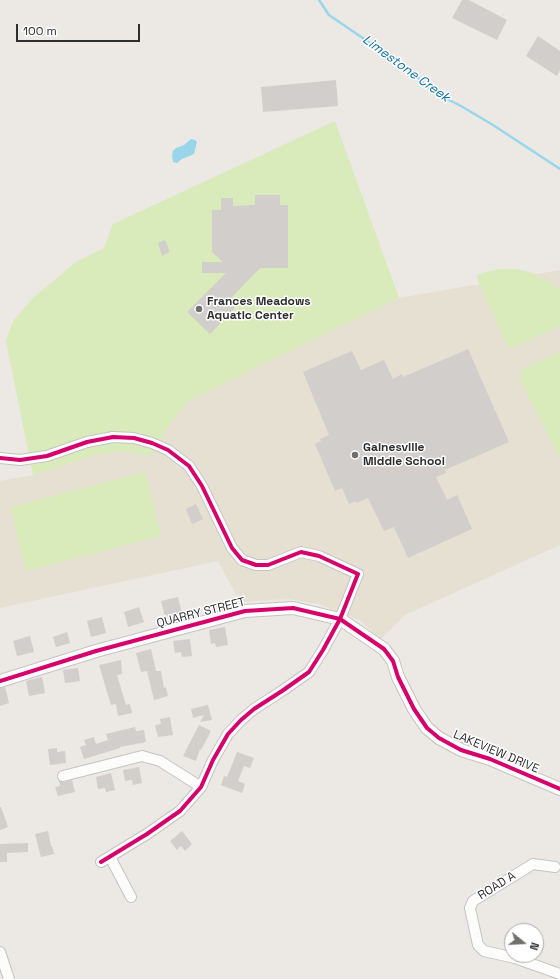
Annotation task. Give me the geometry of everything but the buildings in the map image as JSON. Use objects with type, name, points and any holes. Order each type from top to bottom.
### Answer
[{"type":"street","points":[[0,458],[20,460],[47,456],[87,442],[113,437],[134,438],[152,443],[168,450],[189,466],[202,486],[232,548],[242,560],[256,565],[268,565],[301,552],[319,556],[358,574],[340,619],[309,672],[254,709],[228,734],[201,786],[180,811],[147,834],[105,859],[131,897]]},
{"type":"street","name":"QUARRY STREET","points":[[0,681],[96,651],[245,611],[293,608],[340,619],[384,649],[393,661],[398,677],[414,709]]},
{"type":"street","name":"LAKEVIEW DRIVE","points":[[414,709],[427,728],[439,738],[461,750],[490,759],[560,789]]},
{"type":"street","points":[[62,776],[142,756],[160,761],[201,786]]},
{"type":"street","name":"ROAD A","points":[[555,867],[533,864],[473,901],[470,908],[478,945],[484,951],[514,958],[560,974]]},
{"type":"street","points":[[0,952],[8,979]]},
{"type":"shaded area","name":"Gainesville Middle School","points":[[560,270],[560,545],[405,615],[381,639],[359,620],[319,604],[287,599],[240,602],[218,561],[0,608],[0,481],[33,475],[99,454],[124,451],[150,456],[172,422],[188,401],[399,298]]},
{"type":"green space","name":"Frances Meadows Aquatic Center","points":[[335,121],[399,298],[188,401],[172,422],[150,456],[124,451],[99,454],[33,475],[6,341],[13,321],[33,298],[76,262],[104,248],[113,224]]},
{"type":"green space","points":[[500,269],[516,269],[532,273],[557,286],[560,289],[560,326],[513,348],[507,346],[476,276]]},
{"type":"green space","points":[[560,352],[560,458],[519,378],[523,368]]},
{"type":"green space","points":[[145,472],[161,536],[26,571],[10,507]]},
{"type":"water","points":[[191,139],[197,142],[194,154],[177,163],[173,162],[173,151]]},
{"type":"waterway","name":"Limestone Creek","points":[[319,0],[329,15],[411,71],[429,88],[493,125],[560,169]]},
{"type":"cycle path","points":[[0,458],[20,460],[47,456],[87,442],[113,437],[134,438],[152,443],[168,450],[189,466],[202,486],[232,548],[242,560],[256,565],[268,565],[301,552],[319,556],[358,574],[340,619],[309,672],[254,709],[228,734],[213,760],[201,787],[180,811],[147,834],[101,862]]},
{"type":"cycle path","points":[[0,681],[96,651],[245,611],[293,608],[340,619],[384,649],[393,661],[398,677],[414,709],[427,728],[439,738],[461,750],[490,759],[560,789]]},
{"type":"place","name":"Frances Meadows Aquatic Center","points":[[199,309]]},
{"type":"place","name":"Gainesville Middle School","points":[[355,455]]}]
